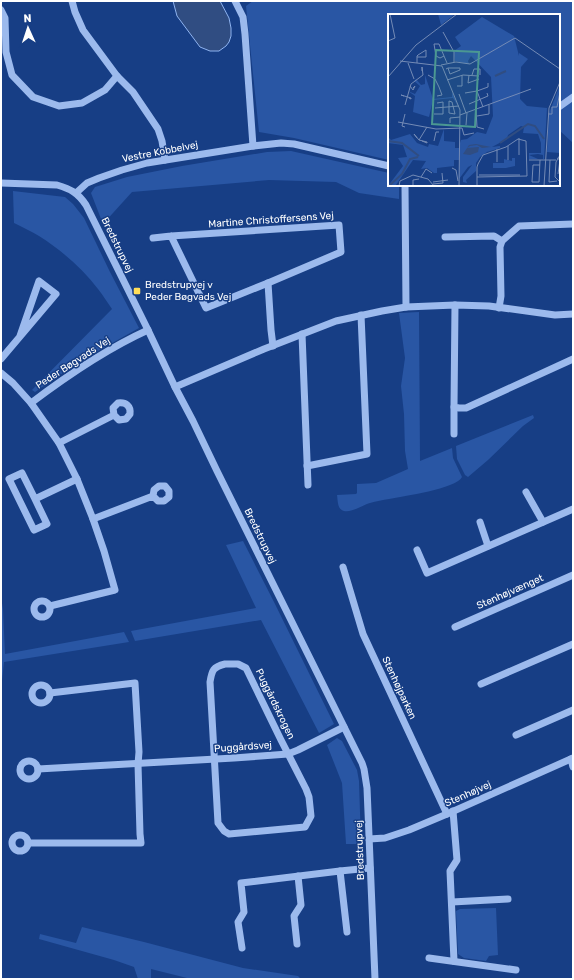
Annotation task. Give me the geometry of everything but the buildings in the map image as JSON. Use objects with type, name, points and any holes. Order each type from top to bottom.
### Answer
[{"type":"street","points":[[72,1],[83,30],[117,76],[133,92],[158,129],[162,140],[165,160]]},
{"type":"street","points":[[235,1],[243,17],[253,146]]},
{"type":"street","points":[[1,10],[5,18],[6,52],[12,75],[33,97],[59,106],[82,103],[105,90],[117,76]]},
{"type":"street","points":[[560,106],[573,97]]},
{"type":"street","name":"Vestre Kobbelvej","points":[[76,193],[87,183],[146,163],[281,143],[294,144],[388,166]]},
{"type":"street","points":[[1,183],[58,186],[76,193]]},
{"type":"street","points":[[405,186],[406,307]]},
{"type":"street","name":"Bredstrupvej","points":[[76,193],[91,213],[175,387],[194,421],[217,471],[362,763],[367,788],[375,979]]},
{"type":"street","points":[[499,308],[501,296],[500,247],[502,241],[519,226],[573,224]]},
{"type":"street","name":"Martine Christoffersens Vej","points":[[153,238],[171,236],[338,225],[341,252],[206,308],[171,236]]},
{"type":"street","points":[[445,237],[494,236],[502,241]]},
{"type":"street","points":[[1,359],[56,294],[39,281],[20,336]]},
{"type":"street","points":[[268,283],[273,346]]},
{"type":"street","points":[[454,434],[455,305]]},
{"type":"street","points":[[175,387],[302,334],[336,321],[361,315],[406,307],[455,305],[499,308],[555,315],[573,314]]},
{"type":"street","points":[[307,466],[367,454],[361,315]]},
{"type":"street","name":"Peder Bøgvads Vej","points":[[32,403],[59,382],[88,363],[148,330]]},
{"type":"street","points":[[302,334],[308,485]]},
{"type":"street","points":[[454,407],[466,408],[573,359]]},
{"type":"street","name":"Peder Bøgvads Vej","points":[[1,373],[32,403],[59,443],[77,479],[93,519],[115,590],[50,606]]},
{"type":"street","points":[[59,443],[114,415]]},
{"type":"street","points":[[22,473],[35,499],[47,524],[34,530],[9,479],[22,473]]},
{"type":"street","points":[[35,499],[77,479]]},
{"type":"street","points":[[526,492],[543,522]]},
{"type":"street","points":[[93,519],[153,496]]},
{"type":"street","points":[[417,550],[427,573],[573,509]]},
{"type":"street","points":[[480,522],[488,546]]},
{"type":"street","name":"Stenhøjparken","points":[[343,567],[363,634],[450,813]]},
{"type":"street","name":"Stenhøjvænget","points":[[456,627],[573,575]]},
{"type":"street","points":[[481,684],[573,644]]},
{"type":"street","name":"Puggårdskrogen","points":[[215,759],[210,682],[212,672],[215,668],[225,664],[238,664],[246,668],[288,754]]},
{"type":"street","points":[[28,843],[141,843],[138,764],[140,752],[135,683],[50,693]]},
{"type":"street","points":[[516,735],[573,710]]},
{"type":"street","name":"Puggårdsvej","points":[[38,769],[288,754],[344,727]]},
{"type":"street","points":[[215,759],[218,823],[224,831],[229,834],[305,827],[311,816],[309,797],[288,754]]},
{"type":"street","points":[[572,758],[573,767]]},
{"type":"street","name":"Stenhøjvej","points":[[370,840],[393,836],[450,813],[572,758]]},
{"type":"street","points":[[450,813],[457,860],[450,871],[454,961]]},
{"type":"street","points":[[242,948],[238,922],[244,912],[242,883],[370,868]]},
{"type":"street","points":[[340,871],[347,932]]},
{"type":"street","points":[[297,944],[294,916],[302,905],[298,876]]},
{"type":"street","points":[[452,902],[508,899]]},
{"type":"street","points":[[429,958],[516,970]]},
{"type":"shaded area","points":[[173,1],[220,1],[229,18],[231,28],[231,36],[226,46],[219,51],[210,51],[200,47],[177,16]]},
{"type":"shaded area","points":[[253,1],[573,1],[573,143],[560,131],[560,14],[388,14],[388,160],[294,138],[259,132],[246,6]]},
{"type":"shaded area","points":[[291,151],[388,173],[388,186],[399,186],[399,199],[359,193],[336,182],[269,180],[132,192],[103,224],[91,193],[95,187],[127,177],[267,152]]},
{"type":"shaded area","points":[[13,191],[65,197],[73,204],[84,218],[139,328],[82,360],[35,392],[32,390],[112,309],[92,281],[71,260],[39,236],[14,223]]},
{"type":"shaded area","points":[[419,312],[420,461],[452,448],[453,458],[462,477],[450,485],[440,488],[375,502],[353,510],[344,511],[339,507],[337,495],[356,494],[357,484],[376,483],[408,469],[405,451],[404,414],[401,386],[405,358],[399,313]]},
{"type":"shaded area","points":[[533,415],[534,418],[523,426],[488,460],[468,477],[465,475],[457,459],[456,446]]},
{"type":"shaded area","points":[[243,541],[334,724],[319,733],[261,620],[135,641],[131,631],[256,608],[226,545]]},
{"type":"shaded area","points":[[1,597],[5,654],[124,632],[129,642],[4,662],[1,690]]},
{"type":"shaded area","points":[[337,738],[342,741],[357,770],[359,781],[361,844],[346,844],[342,783],[327,745]]},
{"type":"shaded area","points":[[496,908],[498,955],[489,956],[486,961],[464,958],[458,954],[456,911],[460,909]]},
{"type":"shaded area","points":[[82,927],[243,968],[298,976],[301,979],[191,979],[151,969],[151,979],[138,979],[134,967],[39,939],[40,934],[76,943]]},
{"type":"place","name":"Bredstrupvej v Peder Bøgvads Vej","points":[[137,291]]}]
